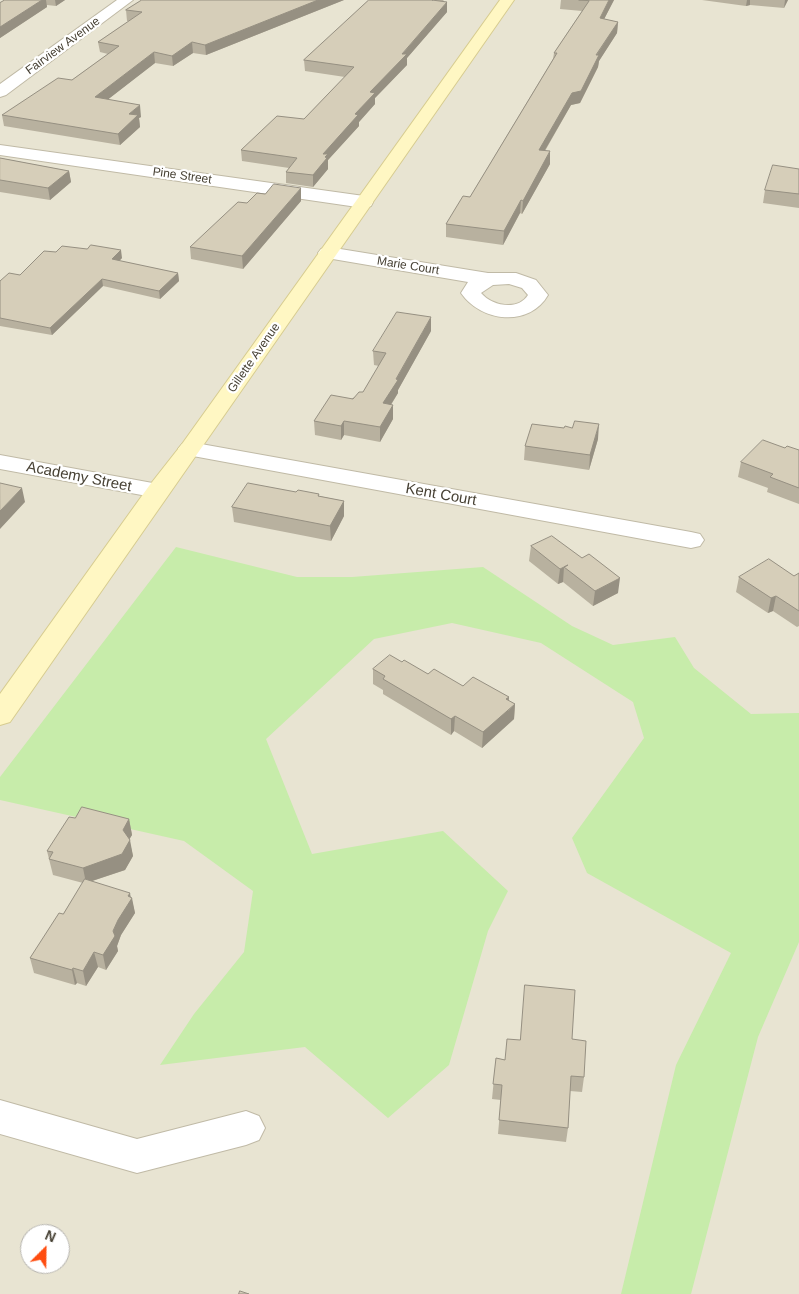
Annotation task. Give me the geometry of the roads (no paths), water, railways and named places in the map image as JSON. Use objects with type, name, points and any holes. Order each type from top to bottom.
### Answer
[{"type":"street","name":"Fairview Avenue","points":[[0,92],[126,0]]},
{"type":"street","name":"Gillette Avenue","points":[[0,715],[507,0]]},
{"type":"street","name":"Pine Street","points":[[0,150],[364,202]]},
{"type":"street","name":"Marie Court","points":[[328,253],[488,280]]},
{"type":"street","name":"Kent Court","points":[[190,449],[691,540]]},
{"type":"street","name":"Academy Street","points":[[0,462],[158,491]]},
{"type":"street","points":[[0,1117],[137,1156],[246,1128]]}]
